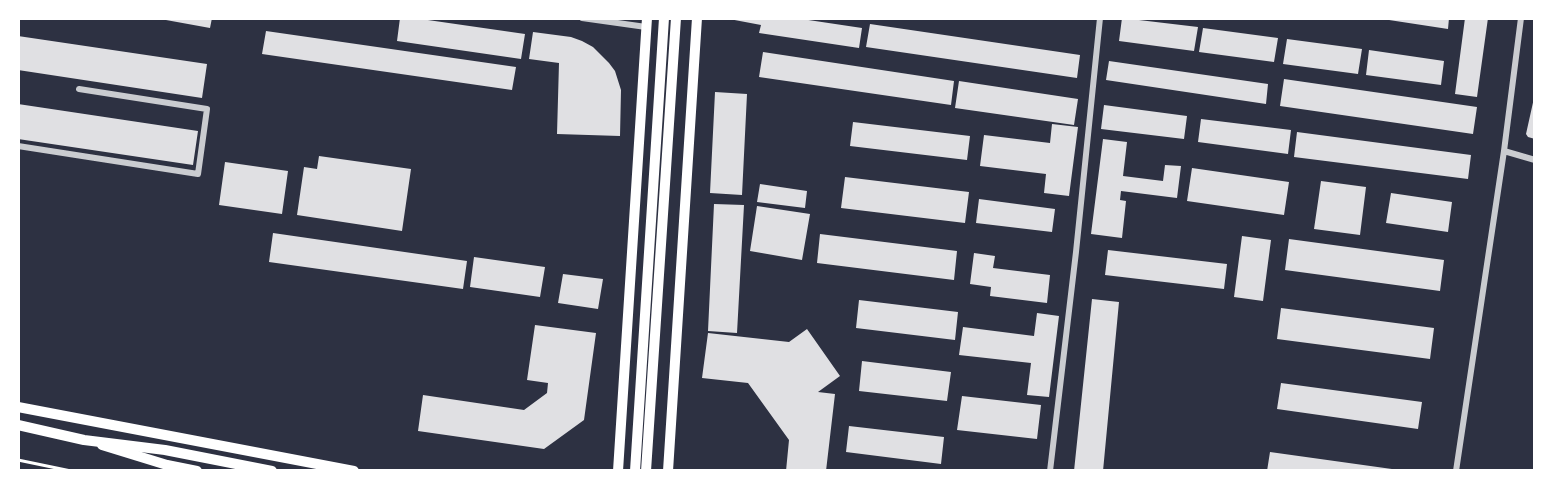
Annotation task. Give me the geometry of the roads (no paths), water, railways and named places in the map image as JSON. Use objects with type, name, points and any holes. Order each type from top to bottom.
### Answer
[{"type":"main road","points":[[635,471],[664,18]]},
{"type":"main road","points":[[646,471],[676,18]]},
{"type":"main road","points":[[668,471],[697,18]]},
{"type":"main road","points":[[618,471],[646,22]]},
{"type":"main road","points":[[18,406],[354,471]]},
{"type":"main road","points":[[18,425],[84,440],[167,465],[197,471]]},
{"type":"main road","points":[[84,440],[165,450],[272,471]]},
{"type":"street","points":[[582,18],[646,22]]},
{"type":"street","points":[[1050,471],[1076,252],[1100,18]]},
{"type":"street","points":[[1456,471],[1504,151],[1521,18]]},
{"type":"street","points":[[18,146],[198,174],[207,109],[79,89]]},
{"type":"street","points":[[1504,151],[1535,160]]}]
